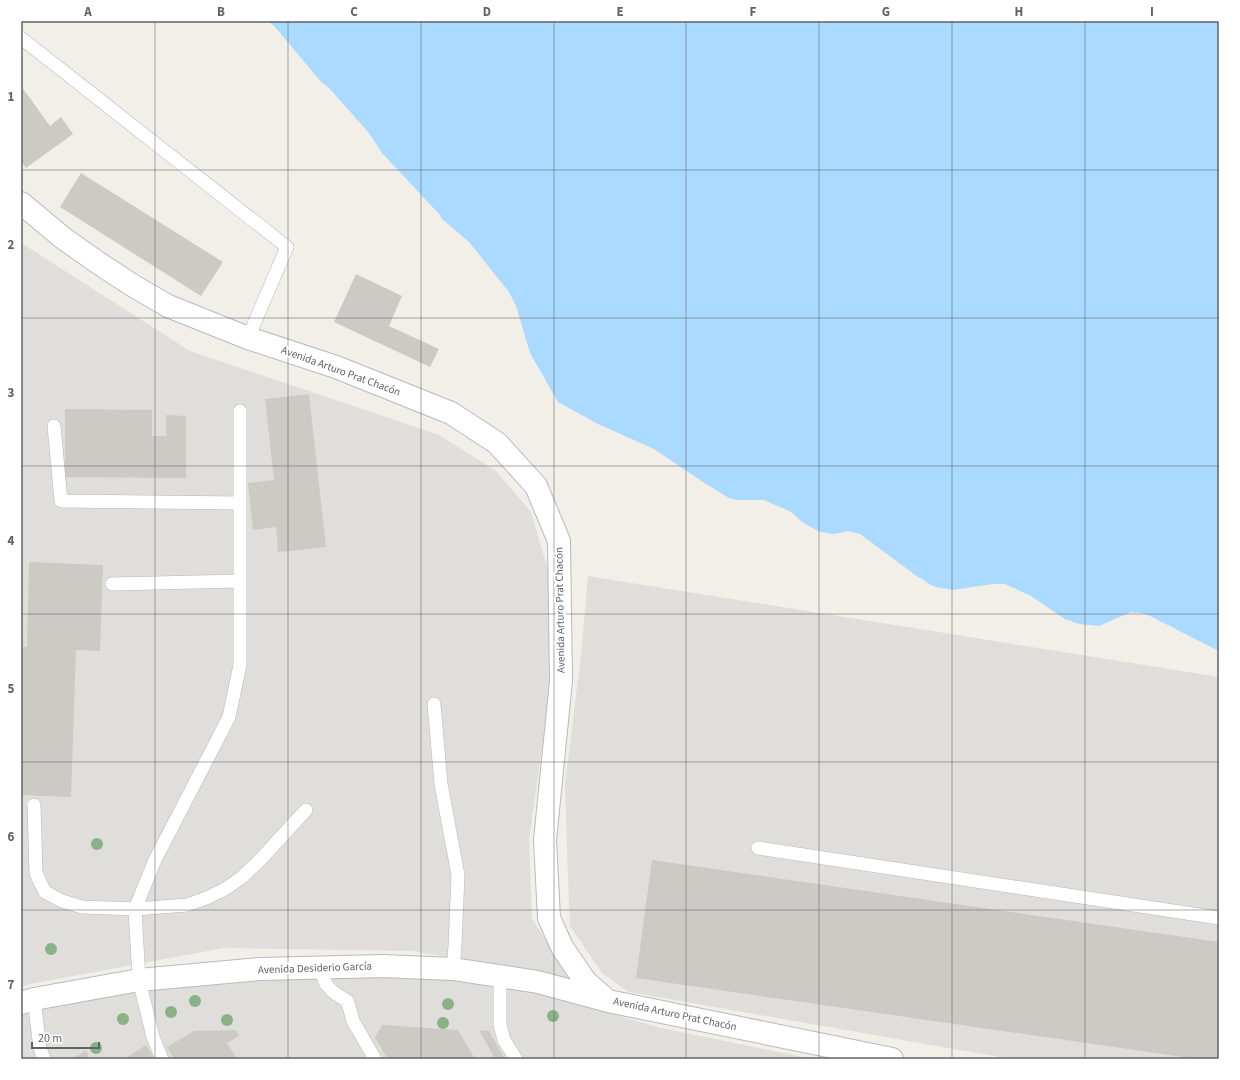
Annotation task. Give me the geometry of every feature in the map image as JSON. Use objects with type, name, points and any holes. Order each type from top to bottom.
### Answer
[{"type":"street","name":"Avenida Arturo Prat Chacón","points":[[21,203],[96,262],[168,306],[248,338],[336,367],[451,413],[497,443],[536,486],[559,541],[561,681],[545,840],[549,918],[562,947],[585,981],[608,1001],[868,1057],[892,1059]]},
{"type":"street","name":"Avenida Desiderio García","points":[[28,1001],[138,980],[260,969],[320,969],[383,966],[453,970],[538,982],[608,1001]]},
{"type":"lane","points":[[21,38],[287,247],[248,338]]},
{"type":"lane","points":[[162,1059],[153,1037],[138,980],[135,909],[155,860],[229,717],[240,664],[240,411]]},
{"type":"lane","points":[[54,426],[61,501],[240,503]]},
{"type":"lane","points":[[112,584],[240,581]]},
{"type":"lane","points":[[434,704],[441,784],[458,875],[453,970]]},
{"type":"lane","points":[[34,805],[36,873],[45,892],[62,901],[82,907],[135,909],[187,905],[210,897],[225,889],[241,878],[259,861],[306,810]]},
{"type":"lane","points":[[758,848],[1219,918]]},
{"type":"lane","points":[[320,969],[326,984],[347,1002],[353,1021],[376,1059]]},
{"type":"lane","points":[[500,977],[500,1025],[504,1040],[516,1059]]},
{"type":"lane","points":[[28,1001],[44,1059]]},
{"type":"shaded area","points":[[21,244],[190,351],[439,435],[496,471],[531,512],[551,580],[548,704],[529,840],[532,919],[571,978],[412,951],[224,948],[30,984],[21,987]]},
{"type":"shaded area","points":[[588,576],[1219,677],[1219,1059],[1011,1059],[629,992],[602,973],[570,926],[568,880],[565,784],[581,655]]},
{"type":"shaded area","points":[[389,969],[522,988],[661,1028],[813,1059],[21,1059],[21,1009],[168,976]]},
{"type":"water","points":[[268,21],[1219,21],[1219,651],[1146,614],[1131,612],[1099,626],[1079,624],[1065,619],[1031,596],[1005,584],[992,584],[953,590],[936,587],[918,577],[860,534],[848,531],[834,534],[820,532],[802,522],[791,512],[764,500],[736,500],[729,498],[654,449],[598,424],[558,402],[530,353],[516,306],[509,292],[469,242],[442,219],[382,153],[369,133],[329,88],[322,83],[275,27]]},
{"type":"building","points":[[21,86],[50,126],[61,117],[73,134],[26,168],[21,161]]},
{"type":"building","points":[[81,173],[223,262],[201,296],[60,207]]},
{"type":"building","points":[[356,274],[402,296],[389,326],[439,349],[430,367],[334,322]]},
{"type":"building","points":[[309,394],[326,547],[278,552],[276,527],[253,530],[248,483],[274,480],[265,399]]},
{"type":"building","points":[[65,409],[152,410],[152,436],[166,436],[166,415],[186,416],[186,478],[65,477]]},
{"type":"building","points":[[29,562],[103,565],[100,651],[76,650],[71,797],[21,795],[21,647],[27,647]]},
{"type":"building","points":[[652,860],[1219,942],[1219,1059],[1197,1059],[636,978]]},
{"type":"building","points":[[382,1025],[458,1030],[475,1059],[388,1059],[375,1038]]},
{"type":"building","points":[[235,1030],[239,1036],[227,1043],[237,1059],[174,1059],[167,1047],[194,1031]]},
{"type":"building","points":[[479,1030],[489,1031],[505,1059],[495,1059]]},
{"type":"building","points":[[146,1045],[154,1059],[124,1059]]},
{"type":"building","points":[[86,1051],[90,1059],[70,1059]]}]
